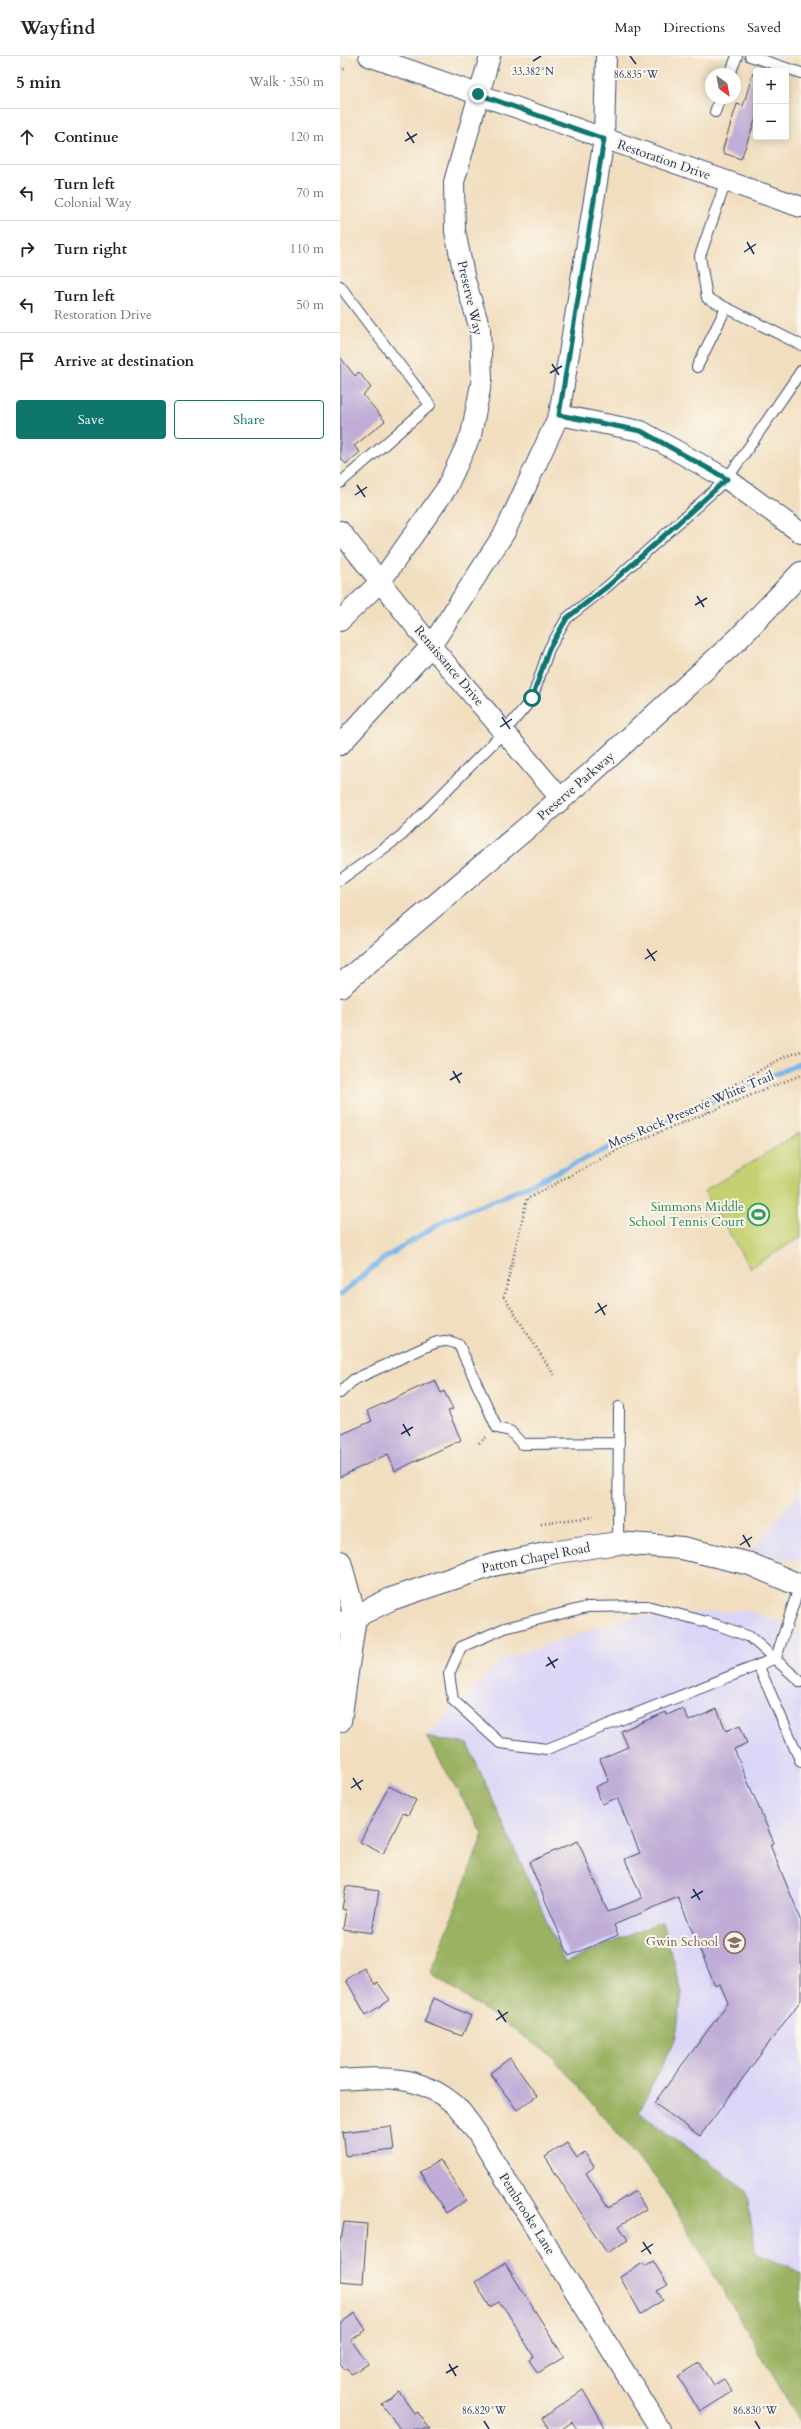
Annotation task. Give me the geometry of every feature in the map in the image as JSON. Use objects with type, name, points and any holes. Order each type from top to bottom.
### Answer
[{"type":"street","name":"Restoration Drive","points":[[369,56],[801,207]]},
{"type":"street","name":"Preserve Way","points":[[340,621],[381,581],[446,489],[471,435],[482,379],[480,329],[465,280],[455,231],[454,182],[490,56]]},
{"type":"street","points":[[340,745],[431,646],[505,532],[559,415],[604,139],[606,56]]},
{"type":"street","points":[[559,415],[641,431],[727,479],[801,533]]},
{"type":"street","name":"Renaissance Drive","points":[[340,531],[431,646],[561,799]]},
{"type":"street","name":"Preserve Parkway","points":[[340,986],[561,799],[738,639],[801,573]]},
{"type":"street","name":"Patton Chapel Road","points":[[348,1620],[391,1599],[493,1565],[550,1553],[618,1543],[682,1548],[750,1564],[800,1585]]},
{"type":"street","points":[[340,1562],[348,1620],[340,1721]]},
{"type":"street","name":"Pembrooke Lane","points":[[340,2080],[381,2077],[408,2080],[428,2087],[455,2105],[477,2133],[660,2429]]},
{"type":"lane","points":[[732,68],[737,56]]},
{"type":"lane","points":[[750,56],[801,73]]},
{"type":"lane","points":[[715,112],[718,104]]},
{"type":"lane","points":[[726,181],[700,256],[707,298],[801,345]]},
{"type":"lane","points":[[340,286],[430,405],[340,484]]},
{"type":"lane","points":[[697,367],[726,308]]},
{"type":"lane","points":[[340,880],[401,836],[504,732],[532,698],[549,649],[567,618],[608,586],[727,479],[801,371]]},
{"type":"lane","points":[[340,1393],[353,1380],[432,1344],[442,1341],[453,1342],[460,1345],[497,1428],[510,1431],[522,1444],[618,1443]]},
{"type":"lane","points":[[618,1543],[619,1407]]},
{"type":"lane","points":[[776,1658],[800,1585]]},
{"type":"lane","points":[[776,1658],[547,1749],[500,1743],[453,1700],[450,1674],[461,1647],[505,1628],[587,1607],[647,1606],[718,1624],[750,1637],[776,1658],[801,1682]]},
{"type":"lane","points":[[758,1665],[801,1762]]},
{"type":"path","points":[[340,67],[346,70]]},
{"type":"path","points":[[709,1111],[704,1101],[784,1057],[801,1051]]},
{"type":"path","name":"Moss Rock Preserve White Trail","points":[[554,1375],[504,1297],[527,1199],[625,1146],[801,1075]]},
{"type":"path","points":[[541,1523],[593,1518]]},
{"type":"shaded area","points":[[801,1490],[801,1562],[751,1552]]},
{"type":"shaded area","name":"Gwin School","points":[[747,1610],[801,1630],[801,2273],[756,2253],[746,2190],[639,2112],[676,2037],[661,1922],[565,1963],[468,1744],[426,1737],[501,1660],[627,1618]]},
{"type":"green space","name":"Simmons Middle School Tennis Court","points":[[801,1132],[801,1237],[750,1268],[704,1191]]},
{"type":"green space","points":[[426,1737],[468,1744],[565,1963],[662,1921],[682,1993],[676,2037],[639,2112],[746,2190],[756,2253],[801,2273],[801,2423],[659,2182],[551,2055],[431,1974],[483,1834]]},
{"type":"building","points":[[753,73],[753,126],[741,159],[723,153],[723,148],[737,104],[743,106]]},
{"type":"building","points":[[340,357],[355,376],[359,372],[371,388],[363,395],[385,421],[354,446],[360,452],[346,464],[340,458]]},
{"type":"building","points":[[435,1380],[441,1393],[444,1391],[453,1409],[448,1411],[461,1440],[395,1471],[388,1454],[340,1477],[340,1435],[372,1421],[367,1411]]},
{"type":"building","points":[[683,1708],[689,1721],[717,1709],[726,1731],[740,1725],[747,1743],[734,1749],[774,1843],[770,1845],[801,1919],[801,2000],[700,2136],[654,2103],[728,2003],[720,1984],[715,1986],[678,1897],[614,1925],[618,1935],[569,1956],[529,1862],[578,1841],[608,1912],[642,1898],[625,1859],[640,1853],[617,1798],[602,1804],[595,1787],[609,1781],[600,1759],[628,1747],[621,1731],[666,1712],[667,1715]]},
{"type":"building","points":[[389,1786],[416,1800],[408,1815],[403,1813],[383,1854],[360,1842]]},
{"type":"building","points":[[346,1886],[379,1891],[372,1933],[343,1929],[346,1910],[342,1909]]},
{"type":"building","points":[[364,1968],[375,1985],[378,1983],[390,2000],[366,2015],[346,1980]]},
{"type":"building","points":[[434,1998],[471,2016],[462,2036],[424,2022]]},
{"type":"building","points":[[510,2058],[537,2096],[517,2110],[490,2073]]},
{"type":"building","points":[[391,2126],[394,2150],[346,2156],[343,2132]]},
{"type":"building","points":[[567,2143],[577,2158],[585,2153],[594,2167],[586,2173],[608,2208],[635,2191],[646,2209],[619,2226],[628,2240],[607,2253],[545,2157]]},
{"type":"building","points":[[440,2160],[466,2200],[446,2213],[420,2172]]},
{"type":"building","points":[[344,2222],[367,2224],[363,2283],[340,2281],[340,2247]]},
{"type":"building","points":[[653,2261],[668,2285],[657,2291],[663,2300],[641,2314],[620,2277],[643,2263],[645,2266]]},
{"type":"building","points":[[505,2263],[564,2357],[538,2373],[529,2360],[534,2357],[507,2312],[499,2302],[490,2307],[475,2282]]},
{"type":"building","points":[[355,2313],[366,2330],[351,2340],[368,2364],[352,2374],[348,2368],[345,2370],[340,2363],[340,2323]]},
{"type":"building","points":[[700,2363],[714,2385],[724,2379],[732,2392],[700,2412],[678,2376]]},
{"type":"building","points":[[583,2390],[606,2429],[577,2429],[572,2422],[562,2429],[549,2429],[542,2418]]},
{"type":"building","points":[[399,2392],[414,2413],[417,2411],[430,2429],[400,2429],[382,2404]]},
{"type":"waterway","points":[[340,1295],[383,1259],[447,1219],[505,1196],[649,1129],[801,1063]]},
{"type":"place","name":"Simmons Middle School Tennis Court","points":[[759,1214]]},
{"type":"place","name":"Gwin School","points":[[734,1942]]},
{"type":"route","points":[[478,94],[604,139],[559,415],[641,431],[727,479],[608,586],[567,618],[549,649],[532,698]]}]
